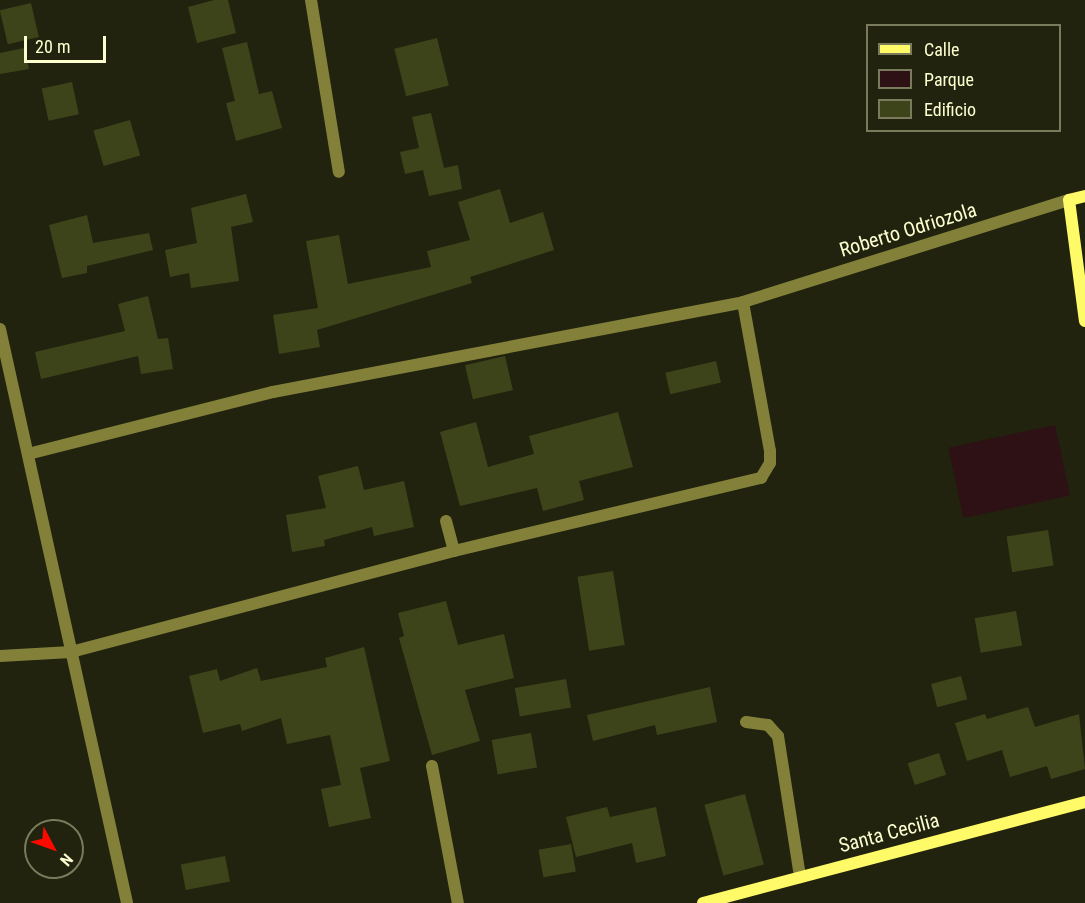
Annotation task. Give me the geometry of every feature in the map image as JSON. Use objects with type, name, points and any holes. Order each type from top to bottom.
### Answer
[{"type":"street","points":[[310,0],[339,172]]},
{"type":"street","name":"Roberto Odriozola","points":[[28,454],[273,392],[743,302],[1085,196]]},
{"type":"street","points":[[1069,200],[1085,321]]},
{"type":"street","points":[[0,656],[71,652],[454,551],[761,478],[770,463],[770,451],[743,302]]},
{"type":"street","points":[[0,329],[127,903]]},
{"type":"street","points":[[446,521],[454,551]]},
{"type":"street","points":[[746,722],[768,725],[778,736],[800,877]]},
{"type":"street","points":[[432,766],[458,903]]},
{"type":"street","name":"Santa Cecilia","points":[[703,903],[1085,802]]},
{"type":"green space","points":[[1055,425],[1070,495],[963,518],[948,448]]},
{"type":"building","points":[[214,0],[228,0],[236,33],[197,43],[188,7]]},
{"type":"building","points":[[31,3],[39,37],[8,44],[0,10]]},
{"type":"building","points":[[437,38],[449,86],[406,96],[394,49]]},
{"type":"building","points":[[247,42],[259,94],[272,91],[282,128],[236,141],[226,103],[235,101],[222,48]]},
{"type":"building","points":[[24,48],[29,69],[0,74],[0,53]]},
{"type":"building","points":[[72,82],[79,114],[49,121],[42,88]]},
{"type":"building","points":[[431,113],[444,168],[458,165],[462,189],[429,196],[423,170],[405,174],[400,152],[419,148],[412,117]]},
{"type":"building","points":[[130,120],[140,156],[104,166],[93,130]]},
{"type":"building","points":[[500,189],[510,223],[543,212],[554,250],[470,277],[472,283],[317,330],[320,347],[279,354],[273,315],[318,308],[306,241],[339,235],[348,284],[431,267],[427,251],[470,240],[458,202]]},
{"type":"building","points":[[246,194],[253,222],[231,227],[239,281],[191,288],[189,273],[170,277],[165,250],[197,243],[191,208]]},
{"type":"building","points":[[87,215],[93,243],[149,233],[153,250],[87,266],[87,273],[62,278],[49,225]]},
{"type":"building","points":[[148,296],[158,339],[168,338],[173,369],[141,374],[138,356],[41,379],[35,352],[125,331],[118,304]]},
{"type":"building","points":[[505,356],[513,390],[473,399],[465,365]]},
{"type":"building","points":[[716,361],[721,382],[670,394],[665,373]]},
{"type":"building","points":[[618,412],[633,467],[579,481],[584,500],[543,511],[537,488],[460,506],[440,432],[476,422],[488,467],[534,454],[529,436]]},
{"type":"building","points":[[358,466],[364,490],[404,481],[414,527],[374,536],[372,527],[324,540],[325,546],[292,552],[286,515],[326,508],[318,476]]},
{"type":"building","points":[[1048,530],[1054,566],[1012,572],[1007,537]]},
{"type":"building","points":[[613,571],[625,645],[589,651],[577,577]]},
{"type":"building","points":[[446,601],[458,645],[504,634],[514,678],[465,690],[480,741],[432,755],[399,638],[404,636],[398,613]]},
{"type":"building","points":[[1016,611],[1022,645],[981,653],[975,618]]},
{"type":"building","points":[[364,647],[390,761],[360,768],[371,818],[329,827],[321,789],[341,785],[330,735],[287,744],[281,718],[242,731],[240,724],[203,733],[189,676],[217,669],[220,681],[257,668],[261,681],[327,667],[325,658]]},
{"type":"building","points":[[961,676],[967,699],[937,707],[931,684]]},
{"type":"building","points":[[566,679],[571,708],[520,717],[515,688]]},
{"type":"building","points":[[710,687],[717,722],[657,735],[655,725],[593,741],[587,715]]},
{"type":"building","points":[[1028,707],[1035,727],[1079,714],[1085,769],[1051,779],[1047,766],[1010,777],[1002,750],[967,761],[955,723],[985,714],[987,719]]},
{"type":"building","points":[[531,733],[537,767],[498,774],[492,740]]},
{"type":"building","points":[[939,753],[946,775],[915,785],[908,763]]},
{"type":"building","points":[[745,794],[764,865],[723,875],[704,805]]},
{"type":"building","points":[[607,807],[610,817],[656,807],[666,856],[636,863],[632,843],[576,857],[566,817]]},
{"type":"building","points":[[571,844],[576,872],[543,877],[539,850]]},
{"type":"building","points":[[225,856],[230,882],[186,890],[181,865]]}]
